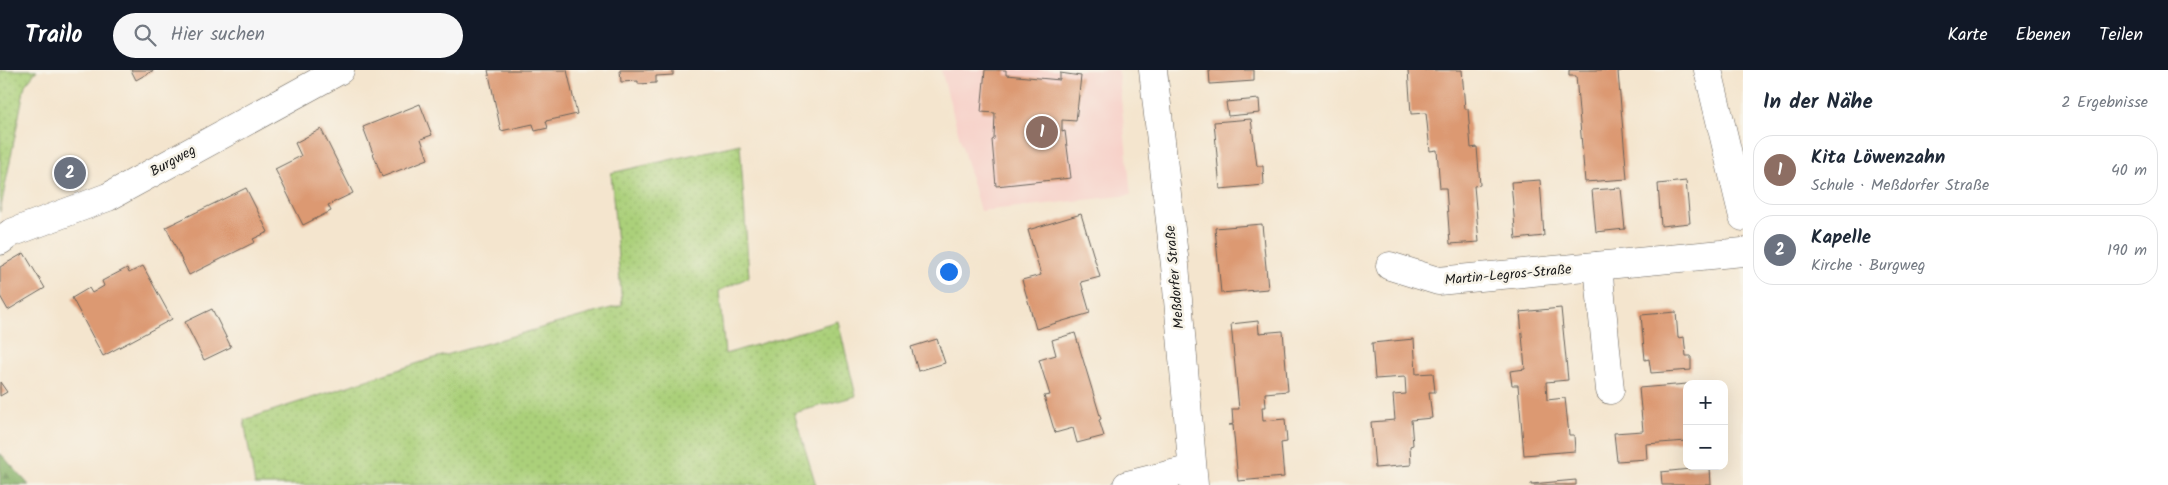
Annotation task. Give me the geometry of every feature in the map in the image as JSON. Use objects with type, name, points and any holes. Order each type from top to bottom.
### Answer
[{"type":"street","name":"Burgweg","points":[[0,241],[11,233],[108,197],[340,70]]},
{"type":"street","name":"Meßdorfer Straße","points":[[1153,70],[1175,265],[1193,477]]},
{"type":"street","points":[[1708,70],[1743,217]]},
{"type":"street","name":"Martin-Legros-Straße","points":[[1390,266],[1438,281],[1743,252]]},
{"type":"street","points":[[1598,266],[1610,390]]},
{"type":"street","points":[[1127,485],[1193,477]]},
{"type":"shaded area","points":[[941,70],[1118,70],[1131,195],[980,211]]},
{"type":"green space","points":[[0,70],[37,70],[25,85],[0,212]]},
{"type":"green space","points":[[740,144],[749,277],[719,291],[725,354],[838,321],[856,396],[794,413],[816,485],[255,485],[244,420],[428,360],[622,305],[611,173]]},
{"type":"green space","points":[[0,453],[29,485],[0,485]]},
{"type":"building","points":[[131,70],[154,70],[136,80]]},
{"type":"building","points":[[488,70],[567,70],[577,114],[546,121],[548,128],[535,131],[533,124],[501,131]]},
{"type":"building","points":[[620,70],[673,70],[673,75],[656,76],[656,83],[638,84],[638,81],[621,82]]},
{"type":"building","points":[[985,70],[1006,70],[1006,75],[1060,80],[1060,73],[1081,76],[1076,121],[1062,120],[1062,132],[1065,131],[1071,178],[996,186],[992,140],[994,139],[995,113],[981,112]]},
{"type":"building","points":[[1209,70],[1254,70],[1254,81],[1210,84]]},
{"type":"building","points":[[1408,70],[1462,70],[1471,148],[1477,147],[1480,185],[1474,186],[1479,242],[1450,244],[1446,188],[1440,188],[1437,150],[1430,151],[1426,113],[1411,114]]},
{"type":"building","points":[[1569,70],[1624,70],[1618,72],[1627,179],[1585,182],[1576,76],[1569,76]]},
{"type":"building","points":[[1259,99],[1260,113],[1228,116],[1226,102]]},
{"type":"building","points":[[420,104],[432,135],[421,139],[428,159],[382,177],[363,127]]},
{"type":"building","points":[[1251,119],[1257,166],[1263,166],[1264,185],[1220,189],[1214,122]]},
{"type":"building","points":[[321,129],[353,193],[328,205],[331,211],[303,225],[275,169],[301,156],[295,143]]},
{"type":"building","points":[[73,160],[82,163],[83,171],[65,184],[57,169]]},
{"type":"building","points":[[1540,180],[1544,236],[1516,239],[1511,182]]},
{"type":"building","points":[[1686,181],[1690,223],[1661,226],[1658,184]]},
{"type":"building","points":[[246,188],[268,232],[253,239],[255,242],[189,275],[166,227]]},
{"type":"building","points":[[1621,188],[1625,229],[1596,232],[1592,190]]},
{"type":"building","points":[[1081,214],[1100,277],[1081,282],[1090,313],[1036,329],[1022,280],[1041,275],[1028,230]]},
{"type":"building","points":[[1262,224],[1268,289],[1221,293],[1215,228]]},
{"type":"building","points":[[24,253],[45,288],[8,310],[0,296],[0,267]]},
{"type":"building","points":[[143,266],[172,319],[103,356],[72,298],[89,288],[92,293],[104,286],[102,281],[127,268],[129,273]]},
{"type":"building","points":[[1561,308],[1568,380],[1546,382],[1547,400],[1565,398],[1569,435],[1574,435],[1575,451],[1524,455],[1518,385],[1512,385],[1510,371],[1525,369],[1520,312]]},
{"type":"building","points":[[212,309],[231,347],[204,360],[185,322]]},
{"type":"building","points":[[1676,312],[1678,338],[1684,337],[1686,356],[1691,356],[1691,370],[1651,373],[1649,359],[1645,360],[1641,315]]},
{"type":"building","points":[[1258,321],[1259,333],[1283,331],[1288,391],[1265,393],[1266,407],[1262,407],[1263,421],[1285,419],[1287,442],[1281,443],[1284,477],[1238,481],[1233,425],[1229,425],[1233,424],[1232,409],[1239,409],[1231,324]]},
{"type":"building","points":[[1075,333],[1101,419],[1099,420],[1104,436],[1077,443],[1073,428],[1055,433],[1044,396],[1050,395],[1039,360],[1056,355],[1052,340]]},
{"type":"building","points":[[937,339],[945,363],[918,371],[911,347]]},
{"type":"building","points":[[1414,339],[1416,374],[1433,373],[1435,392],[1429,392],[1432,418],[1411,420],[1413,445],[1410,446],[1411,465],[1375,468],[1371,422],[1395,420],[1393,395],[1406,394],[1405,377],[1375,379],[1372,343]]},
{"type":"building","points":[[0,382],[7,392],[0,396]]},
{"type":"building","points":[[1683,384],[1683,441],[1646,444],[1647,459],[1617,461],[1614,433],[1643,431],[1639,388]]},
{"type":"building","points":[[1710,470],[1711,485],[1662,485],[1661,472]]},
{"type":"building","points":[[1576,480],[1576,485],[1531,485],[1531,484]]},
{"type":"place","name":"Kita Löwenzahn","points":[[1042,132]]},
{"type":"place","name":"Kapelle","points":[[70,173]]}]
